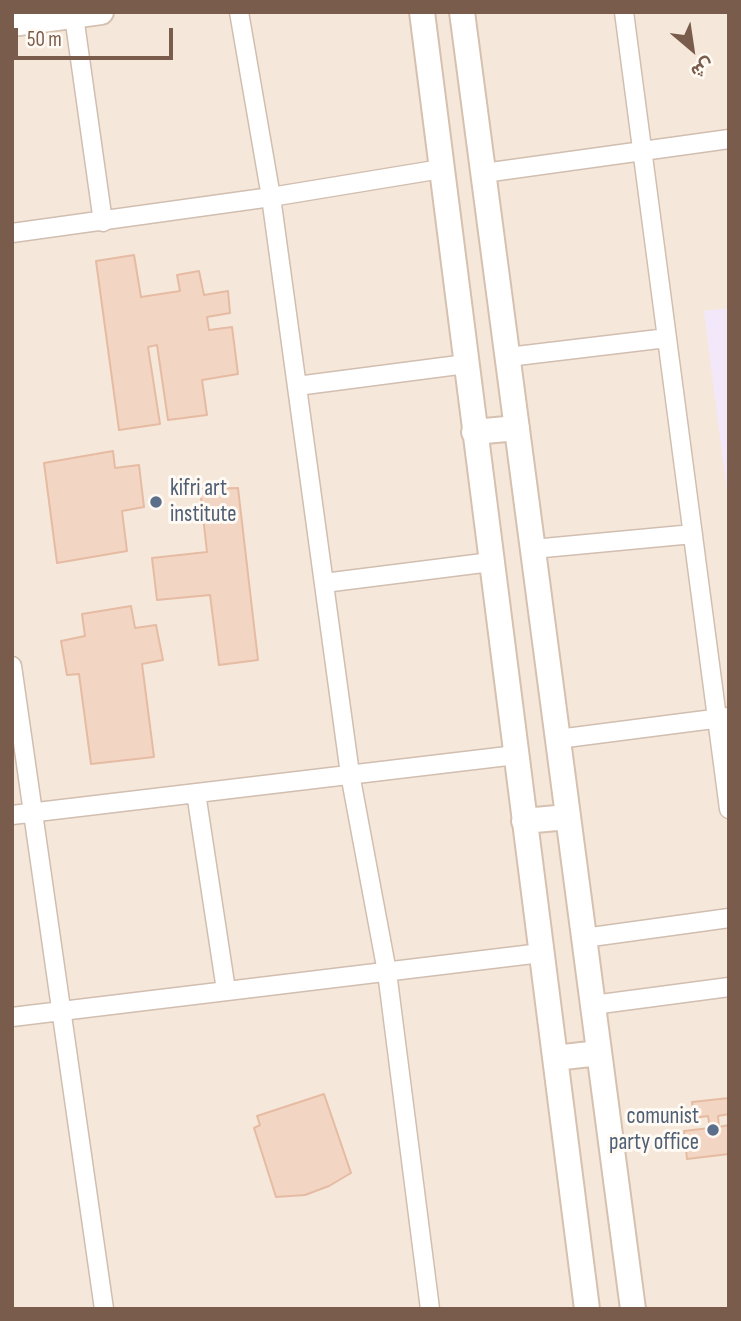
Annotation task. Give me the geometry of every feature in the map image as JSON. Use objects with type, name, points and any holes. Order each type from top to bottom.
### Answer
[{"type":"main road","points":[[12,24],[101,12]]},
{"type":"main road","points":[[422,12],[587,1309]]},
{"type":"main road","points":[[462,12],[633,1309]]},
{"type":"main road","points":[[474,432],[517,428]]},
{"type":"main road","points":[[524,821],[568,817]]},
{"type":"main road","points":[[555,1058],[599,1053]]},
{"type":"street","points":[[239,12],[271,197],[350,774],[387,972],[430,1309]]},
{"type":"street","points":[[624,12],[693,534],[723,718],[729,809]]},
{"type":"street","points":[[74,16],[103,222]]},
{"type":"street","points":[[484,173],[729,139]]},
{"type":"street","points":[[12,233],[271,197],[441,169]]},
{"type":"street","points":[[508,357],[667,338]]},
{"type":"street","points":[[297,386],[466,364]]},
{"type":"street","points":[[533,549],[693,534]]},
{"type":"street","points":[[324,583],[491,562]]},
{"type":"street","points":[[12,666],[104,1309]]},
{"type":"street","points":[[558,739],[723,718]]},
{"type":"street","points":[[12,815],[516,755]]},
{"type":"street","points":[[196,793],[226,990]]},
{"type":"street","points":[[584,939],[729,918]]},
{"type":"street","points":[[12,1017],[541,953]]},
{"type":"street","points":[[593,1005],[729,987]]},
{"type":"shaded area","points":[[12,12],[729,12],[729,1309],[12,1309]]},
{"type":"shaded area","points":[[729,308],[729,508],[704,311]]},
{"type":"building","points":[[134,255],[141,297],[180,291],[177,275],[199,271],[204,295],[228,291],[230,313],[207,317],[209,330],[232,327],[238,374],[202,380],[207,415],[168,420],[157,345],[148,347],[160,424],[119,430],[96,261]]},
{"type":"building","points":[[113,451],[115,468],[139,465],[144,507],[122,511],[127,551],[57,563],[44,463]]},
{"type":"building","points":[[238,488],[258,660],[219,665],[210,595],[157,600],[152,558],[207,552],[200,489]]},
{"type":"building","points":[[131,606],[135,628],[156,625],[163,660],[142,664],[154,757],[91,764],[79,674],[67,675],[61,641],[85,636],[82,614]]},
{"type":"building","points":[[324,1094],[351,1173],[329,1186],[305,1195],[276,1197],[254,1128],[260,1125],[257,1116]]},
{"type":"building","name":"comunist party office","points":[[729,1098],[729,1114],[718,1116],[719,1127],[729,1125],[729,1154],[687,1159],[684,1131],[710,1128],[708,1116],[694,1118],[692,1102]]},
{"type":"place","name":"kifri art institute","points":[[156,502]]},
{"type":"place","name":"comunist party office","points":[[713,1130]]}]
